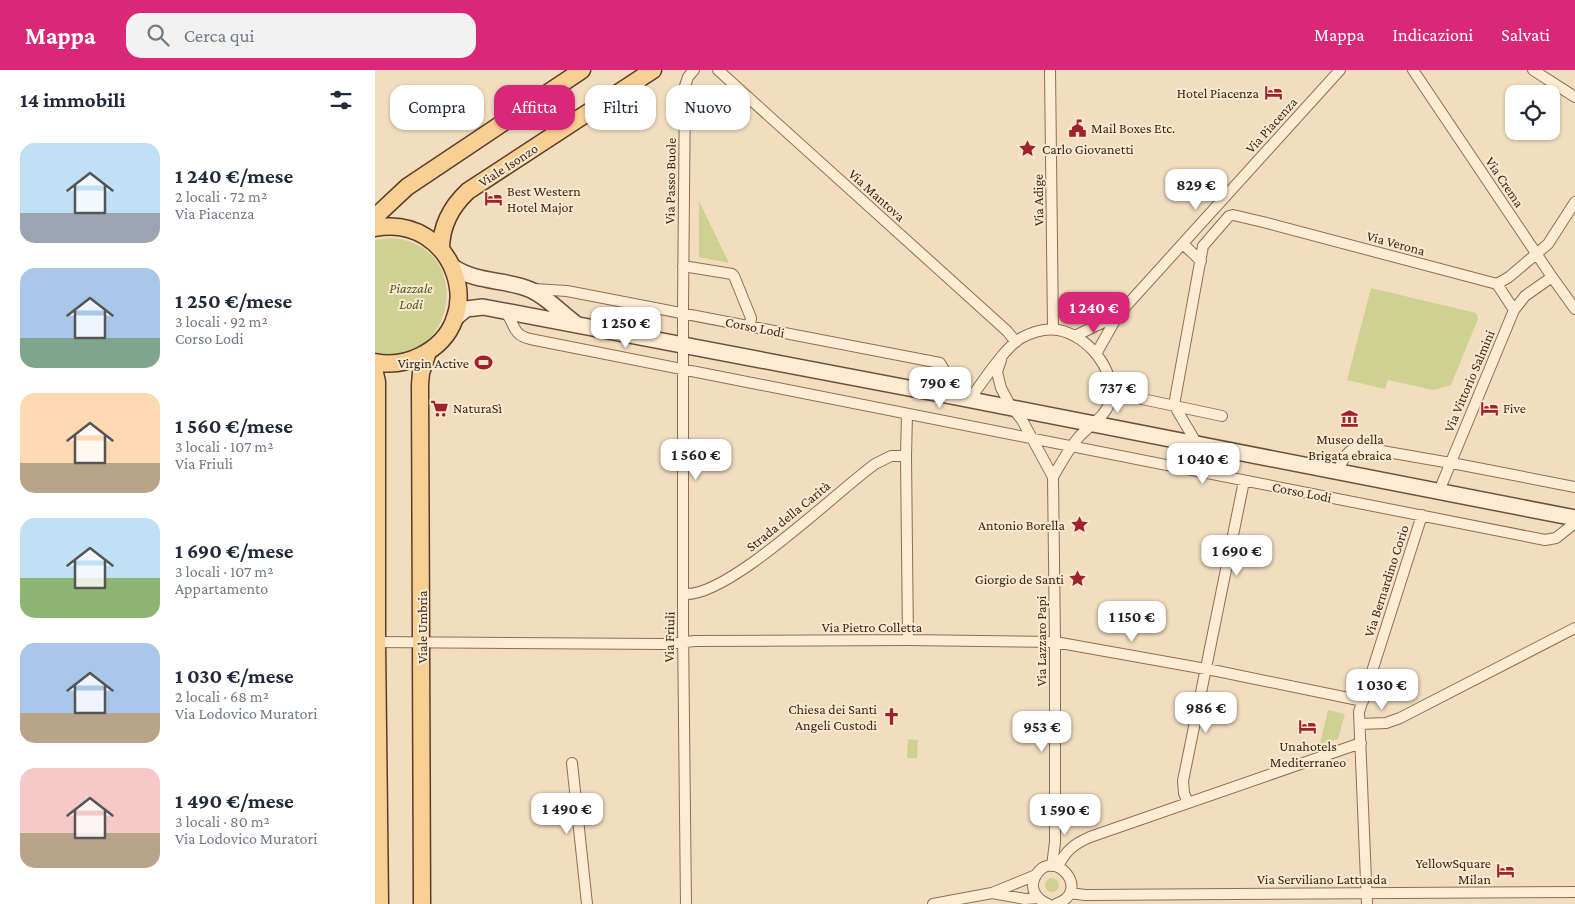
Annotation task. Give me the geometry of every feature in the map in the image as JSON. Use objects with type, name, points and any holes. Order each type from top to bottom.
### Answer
[{"type":"main road","points":[[375,217],[407,187],[582,70]]},
{"type":"main road","name":"Viale Isonzo","points":[[441,249],[442,235],[448,220],[459,200],[468,191],[653,70]]},
{"type":"main road","points":[[375,228],[392,226],[411,229],[425,236],[441,249],[453,267],[459,293],[454,319],[443,337],[428,352],[412,360],[390,363],[375,362]]},
{"type":"main road","name":"Corso Lodi","points":[[453,267],[477,278],[529,289],[547,300],[576,324]]},
{"type":"main road","name":"Corso Lodi","points":[[454,319],[466,309],[483,306],[965,398],[1575,518]]},
{"type":"main road","name":"Viale Umbria","points":[[422,904],[420,384],[421,373],[428,352]]},
{"type":"main road","points":[[375,373],[377,382],[376,642],[380,904]]},
{"type":"street","name":"Via Passo Buole","points":[[683,369],[685,95],[686,81],[694,70]]},
{"type":"street","name":"Via Mantova","points":[[718,70],[1007,331],[1016,342]]},
{"type":"street","name":"Via Adige","points":[[1050,70],[1053,330]]},
{"type":"street","name":"Via Piacenza","points":[[1095,354],[1118,315],[1340,70]]},
{"type":"street","name":"Via Crema","points":[[1413,70],[1575,309]]},
{"type":"street","points":[[1533,70],[1575,97]]},
{"type":"street","points":[[1514,310],[1497,284],[1509,277],[1553,239],[1575,202]]},
{"type":"street","name":"Via Verona","points":[[1201,261],[1205,242],[1229,216],[1241,217],[1497,284]]},
{"type":"street","points":[[1183,244],[1201,261],[1174,406],[1197,444]]},
{"type":"street","points":[[683,266],[732,274],[751,318],[750,326]]},
{"type":"street","name":"Via Vittorio Salmini","points":[[1450,462],[1514,310],[1525,296],[1552,277]]},
{"type":"street","name":"Corso Lodi","points":[[529,289],[567,291],[940,363],[965,398]]},
{"type":"street","name":"Corso Lodi","points":[[504,311],[516,332],[526,338],[1071,447],[1549,540],[1559,536],[1575,523]]},
{"type":"street","name":"Via Piacenza","points":[[1075,336],[1118,315]]},
{"type":"street","points":[[965,398],[1016,342],[1034,333],[1053,330],[1064,331],[1075,336],[1095,354],[1105,368],[1110,388],[1108,406],[1071,447],[1053,477]]},
{"type":"street","points":[[1001,360],[997,377],[1004,395],[1012,408]]},
{"type":"street","name":"Via Friuli","points":[[683,369],[683,642],[686,904]]},
{"type":"street","points":[[1110,388],[1129,396],[1222,416]]},
{"type":"street","name":"Via Lazzaro Papi","points":[[1012,408],[1033,439],[1053,477],[1055,866]]},
{"type":"street","points":[[907,414],[908,640]]},
{"type":"street","name":"Corso Lodi","points":[[1338,471],[1343,459],[1353,448],[1359,447],[1450,462],[1575,487]]},
{"type":"street","name":"Strada della Carità","points":[[684,594],[699,593],[713,587],[755,560],[875,464],[891,456],[906,456]]},
{"type":"street","points":[[1439,491],[1450,462]]},
{"type":"street","points":[[1189,803],[1184,794],[1183,781],[1244,480]]},
{"type":"street","name":"Via Bernardino Corio","points":[[1360,724],[1359,712],[1422,515]]},
{"type":"street","points":[[1367,904],[1360,724],[1379,724],[1400,718],[1575,628]]},
{"type":"street","name":"Via Pietro Colletta","points":[[376,642],[666,644],[695,641],[908,640],[1055,642],[1205,669],[1363,701]]},
{"type":"street","points":[[1055,866],[1070,848],[1084,840],[1361,743]]},
{"type":"street","points":[[572,763],[587,904]]},
{"type":"street","points":[[933,904],[992,893],[1036,875],[1046,867],[1055,866],[1064,870],[1071,880],[1069,898],[1056,904]]},
{"type":"street","points":[[1036,875],[1033,886],[1041,902]]},
{"type":"street","name":"Via Serviliano Lattuada","points":[[1069,898],[1085,895],[1575,892]]},
{"type":"street","points":[[992,893],[1041,902]]},
{"type":"green space","points":[[699,201],[729,263],[699,257]]},
{"type":"green space","name":"Piazzale Lodi","points":[[390,238],[418,245],[436,261],[445,282],[446,304],[439,326],[424,343],[403,353],[375,352],[375,240]]},
{"type":"green space","points":[[1371,288],[1476,313],[1478,319],[1451,385],[1433,390],[1388,380],[1385,389],[1347,380]]},
{"type":"green space","points":[[1328,710],[1345,714],[1338,739],[1320,744]]},
{"type":"green space","points":[[908,739],[918,740],[917,758],[907,758]]},
{"type":"green space","points":[[1052,878],[1057,880],[1059,885],[1057,890],[1052,892],[1047,890],[1045,885],[1047,880]]},
{"type":"place","name":"Hotel Piacenza","points":[[1273,93]]},
{"type":"place","name":"Mail Boxes Etc.","points":[[1077,128]]},
{"type":"place","name":"Carlo Giovanetti","points":[[1028,149]]},
{"type":"place","name":"Best Western Hotel Major","points":[[493,199]]},
{"type":"place","name":"Virgin Active","points":[[483,363]]},
{"type":"place","name":"NaturaSì","points":[[439,408]]},
{"type":"place","name":"Five","points":[[1489,408]]},
{"type":"place","name":"Museo della Brigata ebraica","points":[[1350,419]]},
{"type":"place","name":"Antonio Borella","points":[[1079,525]]},
{"type":"place","name":"Giorgio de Santi","points":[[1078,579]]},
{"type":"place","name":"Chiesa dei Santi Angeli Custodi","points":[[891,717]]},
{"type":"place","name":"Unahotels Mediterraneo","points":[[1308,726]]},
{"type":"place","name":"YellowSquare Milan","points":[[1505,871]]}]
